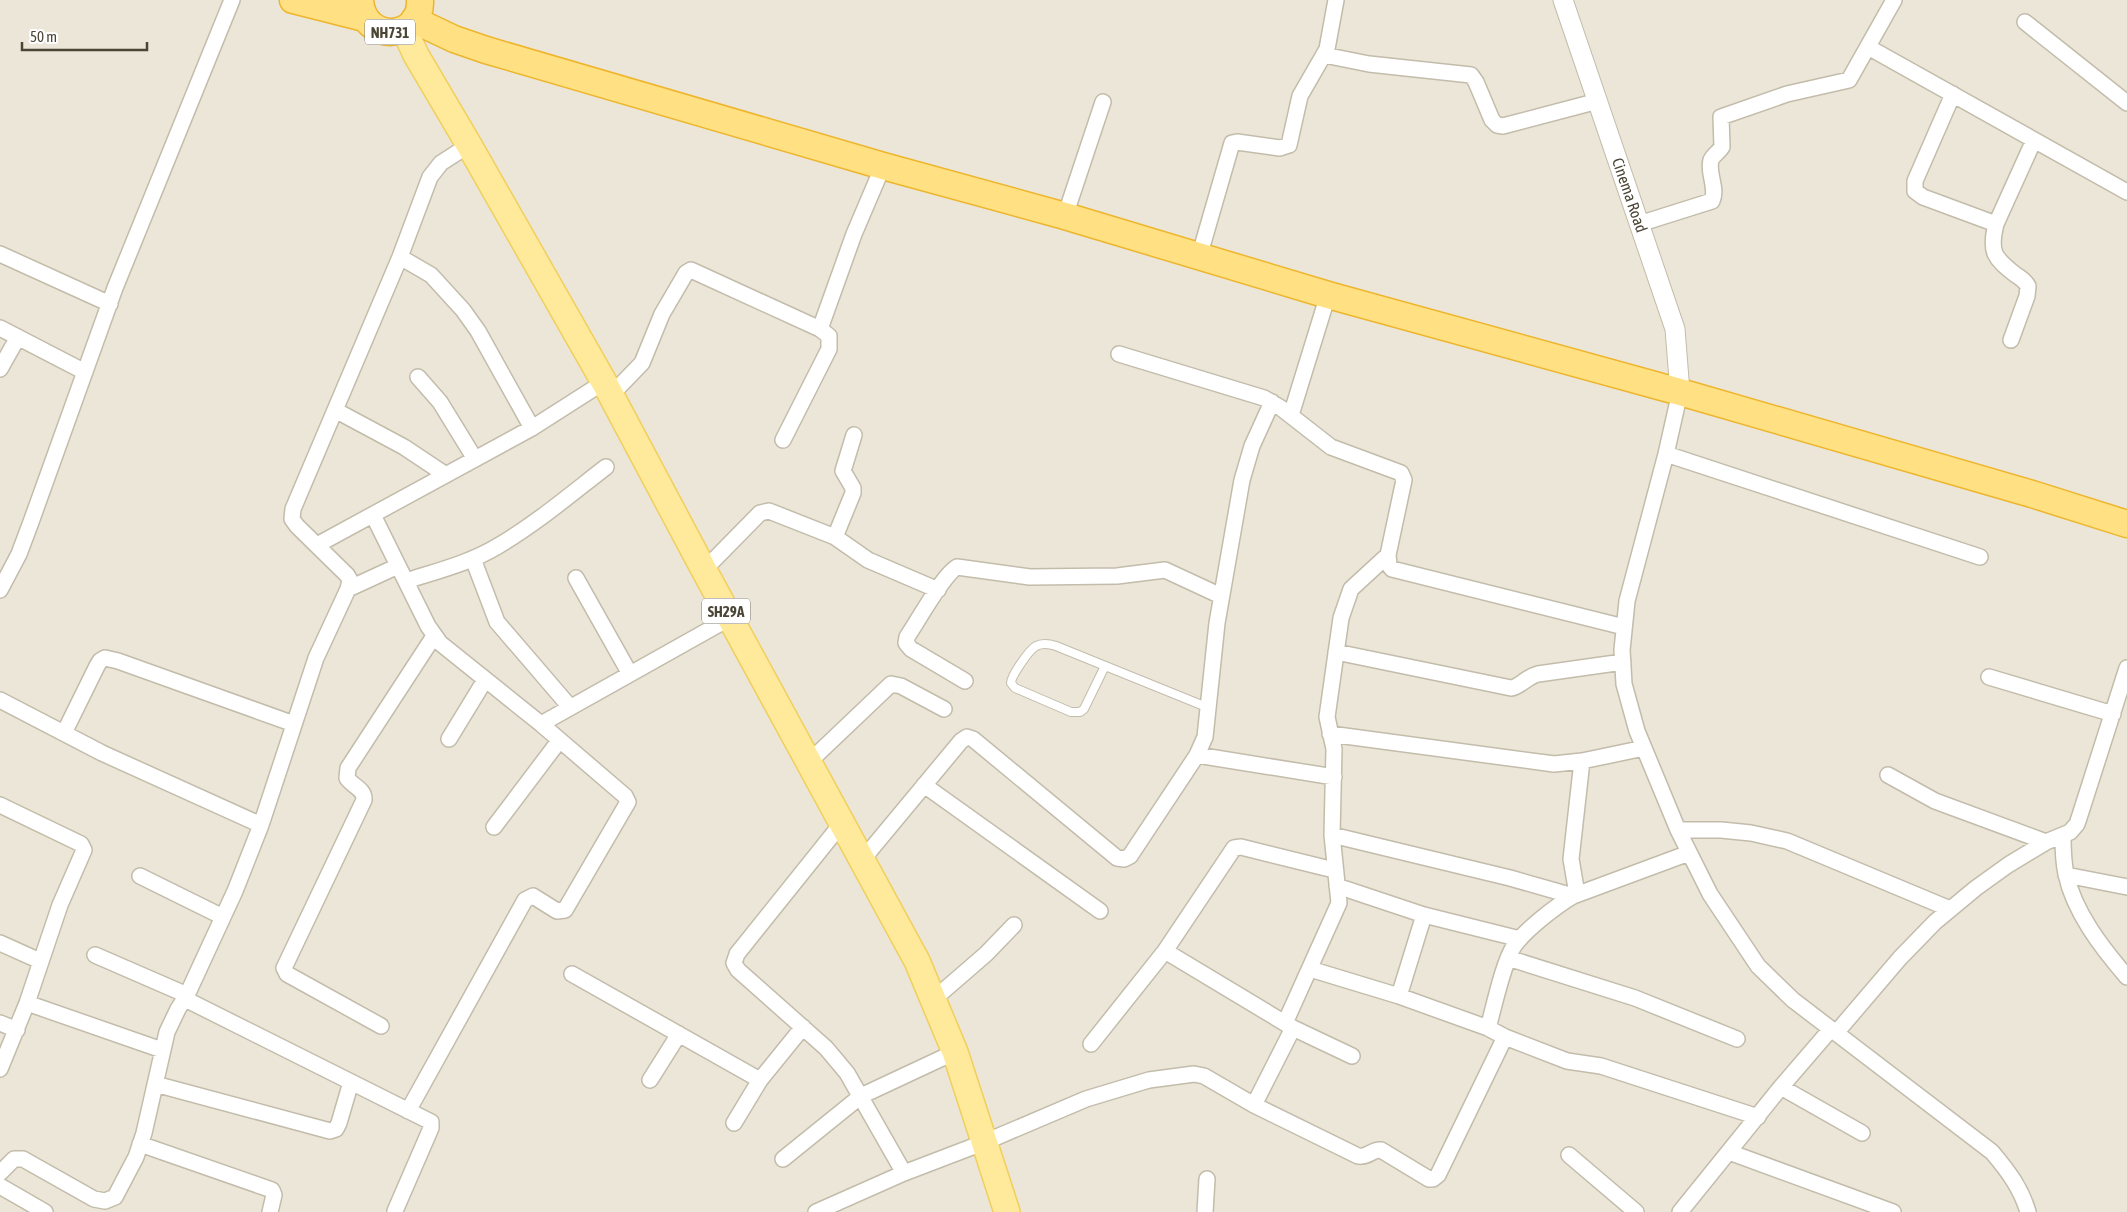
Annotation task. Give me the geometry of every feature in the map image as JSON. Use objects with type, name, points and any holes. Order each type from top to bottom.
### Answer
[{"type":"highway","name":"NH731","points":[[293,0],[362,9],[378,30],[386,32],[416,11]]},
{"type":"highway","points":[[416,11],[454,39],[486,50],[883,166],[1065,216],[1328,294],[1680,392],[2032,494],[2127,524]]},
{"type":"main road","name":"SH29A","points":[[416,11],[416,55],[469,144],[607,388],[917,961],[955,1052],[1007,1212]]},
{"type":"street","points":[[0,590],[19,554],[110,304],[232,0]]},
{"type":"street","points":[[1199,257],[1232,143],[1237,142],[1280,148],[1287,147],[1300,96],[1324,55],[1329,41],[1336,0]]},
{"type":"street","name":"Cinema Road","points":[[1563,0],[1675,328],[1680,392]]},
{"type":"street","points":[[1639,224],[1712,201],[1714,191],[1711,165],[1713,157],[1722,147],[1721,117],[1787,94],[1849,80],[1894,0]]},
{"type":"street","points":[[2025,22],[2127,103]]},
{"type":"street","points":[[1868,47],[2127,192]]},
{"type":"street","points":[[1324,55],[1368,64],[1471,75],[1476,82],[1492,120],[1497,125],[1503,126],[1598,101]]},
{"type":"street","points":[[1953,94],[1914,181],[1915,191],[1923,197],[1996,224]]},
{"type":"street","points":[[1065,216],[1103,102]]},
{"type":"street","points":[[2011,340],[2027,296],[2028,286],[1997,258],[1992,245],[1996,224],[2034,140]]},
{"type":"street","points":[[0,1173],[10,1162],[20,1158],[100,1201],[111,1200],[120,1191],[140,1144],[162,1050],[171,1021],[186,997],[223,917],[261,825],[316,658],[348,589],[350,580],[347,575],[297,526],[292,515],[400,257],[433,172],[441,162],[469,144]]},
{"type":"street","points":[[820,328],[854,234],[883,166]]},
{"type":"street","points":[[0,254],[110,304]]},
{"type":"street","points":[[400,257],[431,275],[463,310],[478,331],[532,428]]},
{"type":"street","points":[[317,545],[607,388],[642,363],[662,314],[688,270],[820,328],[829,336],[829,349],[783,440]]},
{"type":"street","points":[[1292,416],[1328,294]]},
{"type":"street","points":[[0,328],[86,372]]},
{"type":"street","points":[[0,369],[18,338]]},
{"type":"street","points":[[1118,354],[1256,395],[1272,402],[1331,447],[1403,475],[1404,484],[1388,555],[1389,565],[1398,572],[1624,627]]},
{"type":"street","points":[[418,377],[440,402],[475,459]]},
{"type":"street","points":[[1680,392],[1666,454],[1627,601],[1623,662],[1624,684],[1637,732],[1678,830],[1710,894],[1758,966],[1793,1000],[1992,1152],[2013,1176],[2024,1198],[2028,1212]]},
{"type":"street","points":[[863,859],[966,737],[970,738],[1118,858],[1124,859],[1130,856],[1197,755],[1205,737],[1221,596],[1246,465],[1272,402]]},
{"type":"street","points":[[335,410],[404,447],[446,475]]},
{"type":"street","points":[[835,537],[853,493],[842,471],[854,435]]},
{"type":"street","points":[[1666,454],[1980,557]]},
{"type":"street","points":[[406,581],[473,558],[497,546],[526,528],[606,468]]},
{"type":"street","points":[[704,570],[757,516],[766,511],[773,512],[835,537],[868,560],[938,590]]},
{"type":"street","points":[[373,515],[434,636],[485,680],[541,724],[624,796],[628,802],[565,910],[557,911],[533,896],[526,900],[408,1111]]},
{"type":"street","points":[[1254,1105],[1289,1025],[1310,968],[1338,909],[1340,898],[1334,870],[1332,835],[1334,749],[1328,723],[1328,706],[1341,618],[1350,588],[1388,555]]},
{"type":"street","points":[[473,558],[497,622],[570,708]]},
{"type":"street","points":[[348,589],[398,566]]},
{"type":"street","points":[[965,681],[911,649],[906,644],[908,637],[951,571],[961,566],[1030,577],[1117,576],[1161,570],[1169,571],[1221,596]]},
{"type":"street","points":[[576,578],[630,674]]},
{"type":"street","points":[[541,724],[730,618]]},
{"type":"street","points":[[381,1026],[287,974],[284,968],[364,800],[361,790],[347,778],[348,768],[434,636]]},
{"type":"street","points":[[1336,652],[1510,688],[1517,687],[1530,676],[1623,662]]},
{"type":"street","points":[[64,733],[97,666],[105,658],[294,724]]},
{"type":"street","points":[[1680,1212],[1758,1117],[1780,1087],[1935,922],[2000,871],[2046,842],[2070,832],[2077,824],[2127,668]]},
{"type":"street","points":[[1989,677],[2113,714]]},
{"type":"street","points":[[449,739],[485,680]]},
{"type":"street","points":[[810,762],[891,684],[902,686],[944,709]]},
{"type":"street","points":[[0,700],[102,753],[261,825]]},
{"type":"street","points":[[1330,734],[1536,763],[1567,764],[1644,748]]},
{"type":"street","points":[[494,828],[559,741]]},
{"type":"street","points":[[1197,755],[1334,777]]},
{"type":"street","points":[[1575,895],[1571,850],[1582,761]]},
{"type":"street","points":[[1888,774],[1935,801],[2046,842]]},
{"type":"street","points":[[924,785],[1100,911]]},
{"type":"street","points":[[0,805],[81,844],[84,848],[83,855],[60,905],[27,1003],[0,1069]]},
{"type":"street","points":[[842,823],[735,958],[735,966],[836,1059],[861,1096],[904,1173]]},
{"type":"street","points":[[1678,830],[1721,830],[1752,833],[1787,841],[1950,909]]},
{"type":"street","points":[[1332,835],[1575,895]]},
{"type":"street","points":[[2063,835],[2066,875],[2071,892],[2082,915],[2099,942],[2127,977]]},
{"type":"street","points":[[1091,1044],[1165,951],[1234,848],[1240,847],[1334,870]]},
{"type":"street","points":[[1488,1028],[1508,958],[1520,938],[1558,906],[1575,895],[1689,853]]},
{"type":"street","points":[[2066,875],[2127,887]]},
{"type":"street","points":[[140,876],[223,917]]},
{"type":"street","points":[[1337,886],[1424,915],[1520,938]]},
{"type":"street","points":[[1399,996],[1424,915]]},
{"type":"street","points":[[934,999],[986,954],[1014,925]]},
{"type":"street","points":[[0,943],[40,961]]},
{"type":"street","points":[[1165,951],[1289,1025],[1352,1056]]},
{"type":"street","points":[[95,955],[186,997],[408,1111],[430,1120],[432,1125],[395,1211]]},
{"type":"street","points":[[1508,958],[1635,998],[1737,1038]]},
{"type":"street","points":[[1310,968],[1399,996],[1488,1028],[1567,1060],[1601,1066],[1758,1117]]},
{"type":"street","points":[[572,974],[760,1080]]},
{"type":"street","points":[[27,1003],[162,1050]]},
{"type":"street","points":[[0,1023],[17,1030]]},
{"type":"street","points":[[734,1123],[760,1080],[803,1027]]},
{"type":"street","points":[[650,1080],[679,1034]]},
{"type":"street","points":[[816,1212],[904,1173],[985,1142],[1086,1099],[1138,1082],[1194,1074],[1204,1076],[1254,1105],[1358,1156],[1365,1156],[1376,1150],[1381,1150],[1429,1179],[1433,1179],[1438,1175],[1505,1036]]},
{"type":"street","points":[[782,1159],[861,1096],[955,1052]]},
{"type":"street","points":[[154,1084],[330,1131],[336,1129],[351,1082]]},
{"type":"street","points":[[1780,1087],[1862,1133]]},
{"type":"street","points":[[140,1144],[272,1190],[274,1195],[270,1212]]},
{"type":"street","points":[[1729,1152],[1858,1205],[1893,1212]]},
{"type":"street","points":[[1569,1155],[1636,1212]]},
{"type":"street","points":[[1205,1212],[1207,1179]]},
{"type":"street","points":[[0,1186],[44,1212]]},
{"type":"lane","points":[[1105,666],[1084,709],[1080,712],[1064,709],[1015,688],[1011,683],[1013,676],[1033,649],[1041,645],[1056,646],[1208,708]]},
{"type":"shaded area","points":[[0,0],[2127,0],[2127,1212],[0,1212]]}]
